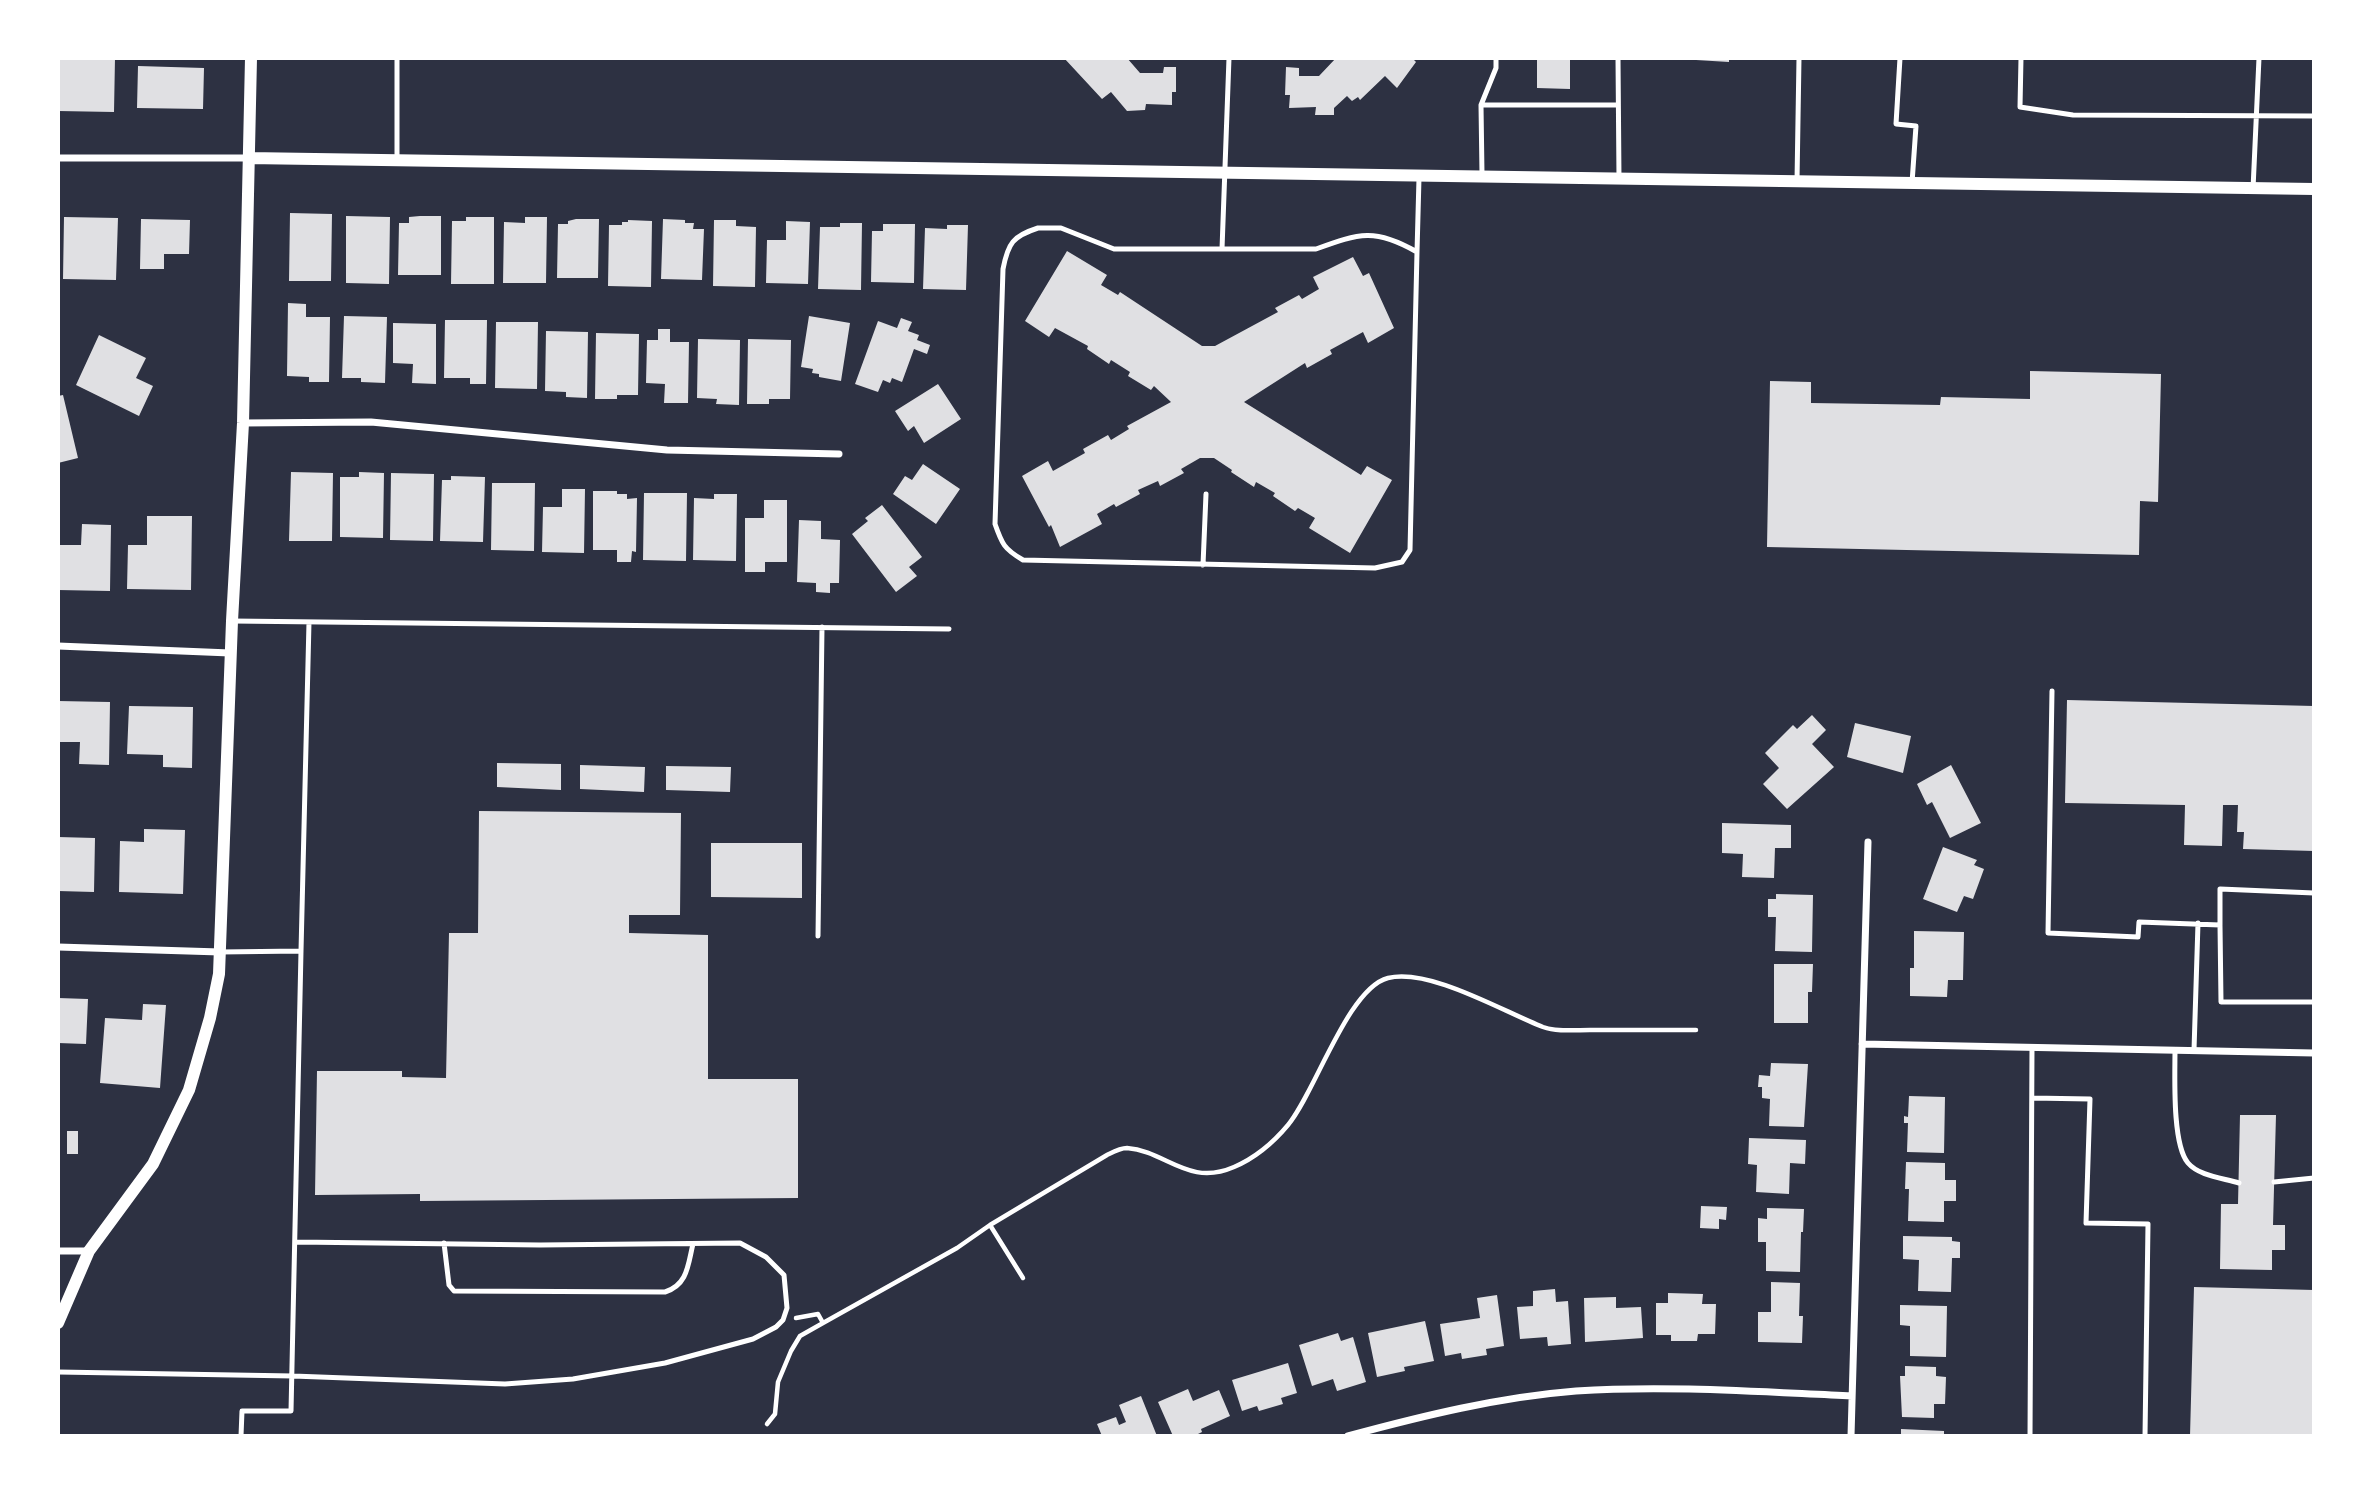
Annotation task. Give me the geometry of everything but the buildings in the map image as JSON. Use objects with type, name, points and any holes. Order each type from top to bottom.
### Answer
[{"type":"street","points":[[58,1324],[89,1251],[153,1164],[189,1090],[210,1018],[219,974],[230,653],[243,423],[250,58]]},
{"type":"street","points":[[58,158],[397,160],[2314,189]]},
{"type":"street","points":[[243,423],[371,422],[667,450],[839,454]]},
{"type":"street","points":[[58,646],[230,653]]},
{"type":"street","points":[[1851,1436],[1868,842]]},
{"type":"street","points":[[58,947],[220,952]]},
{"type":"street","points":[[1862,1044],[2314,1053]]},
{"type":"street","points":[[58,1251],[89,1251]]},
{"type":"street","points":[[1348,1436],[1442,1410],[1575,1391],[1672,1389],[1852,1396]]},
{"type":"lane","points":[[397,58],[397,160]]},
{"type":"lane","points":[[1222,249],[1229,58]]},
{"type":"lane","points":[[1482,177],[1481,105],[1496,68],[1496,58]]},
{"type":"lane","points":[[1618,58],[1619,179]]},
{"type":"lane","points":[[1797,181],[1799,58]]},
{"type":"lane","points":[[1900,58],[1896,124],[1916,126],[1912,184]]},
{"type":"lane","points":[[2021,58],[2020,107],[2073,115],[2314,116]]},
{"type":"lane","points":[[2253,188],[2259,58]]},
{"type":"lane","points":[[1481,105],[1618,105]]},
{"type":"lane","points":[[1417,251],[1395,239],[1371,234],[1343,239],[1317,249],[1114,249],[1062,228],[1038,229],[1019,235],[1007,250],[1003,269],[995,524],[1007,551],[1023,560],[1375,569],[1402,562],[1410,550],[1419,176]]},
{"type":"lane","points":[[1203,565],[1206,494]]},
{"type":"lane","points":[[232,621],[949,629]]},
{"type":"lane","points":[[241,1436],[242,1411],[291,1411],[309,622]]},
{"type":"lane","points":[[818,936],[822,628]]},
{"type":"lane","points":[[2052,691],[2048,933],[2138,937],[2139,922],[2220,925]]},
{"type":"lane","points":[[2314,893],[2220,889],[2221,1002],[2314,1002]]},
{"type":"lane","points":[[2194,1051],[2198,923]]},
{"type":"lane","points":[[220,952],[301,951]]},
{"type":"lane","points":[[2030,1436],[2032,1047]]},
{"type":"lane","points":[[2175,1050],[2178,1130],[2183,1154],[2189,1165],[2204,1173],[2239,1183]]},
{"type":"lane","points":[[2032,1098],[2090,1099],[2086,1223],[2148,1224],[2145,1436]]},
{"type":"lane","points":[[2274,1182],[2314,1178]]},
{"type":"lane","points":[[58,1372],[293,1376],[505,1384],[573,1379],[665,1363],[753,1339],[776,1327],[783,1320],[787,1308],[784,1275],[766,1257],[740,1243],[540,1245],[296,1242]]},
{"type":"lane","points":[[444,1243],[449,1285],[454,1291],[612,1292],[665,1292],[675,1289],[684,1281],[693,1244]]},
{"type":"path","points":[[766,1424],[775,1414],[778,1382],[800,1336],[957,1248],[990,1225],[1107,1155],[1128,1148],[1203,1173],[1227,1170],[1262,1151],[1289,1125],[1350,1014],[1368,991],[1388,978],[1412,977],[1451,988],[1550,1029],[1696,1030]]},
{"type":"path","points":[[990,1225],[1023,1278]]},
{"type":"path","points":[[783,1320],[818,1314],[823,1323]]}]
